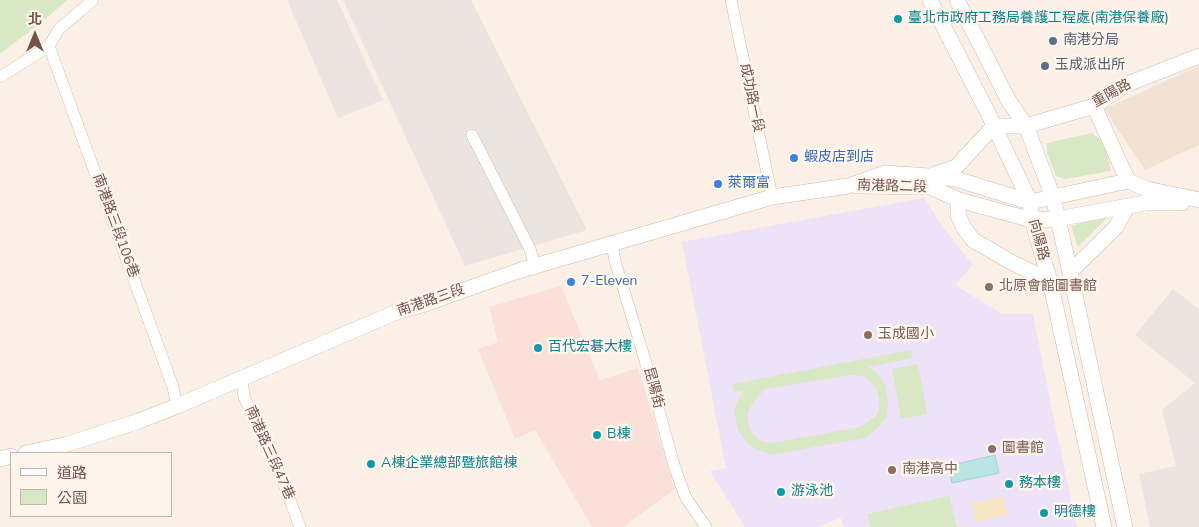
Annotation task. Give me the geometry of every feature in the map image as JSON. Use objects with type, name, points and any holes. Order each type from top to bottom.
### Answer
[{"type":"main road","name":"向陽路","points":[[930,0],[1030,202],[1032,220],[1050,281],[1104,527]]},
{"type":"main road","name":"向陽路","points":[[957,0],[1009,101],[1026,126],[1053,197],[1125,527]]},
{"type":"main road","name":"重陽路","points":[[994,126],[1026,126],[1094,106],[1126,85],[1199,56]]},
{"type":"main road","points":[[1094,106],[1128,181]]},
{"type":"main road","points":[[929,176],[956,167],[994,126]]},
{"type":"main road","name":"南港路二段","points":[[848,186],[885,173],[929,176],[956,180],[1030,202],[1128,181],[1147,189],[1199,202]]},
{"type":"main road","name":"南港路三段","points":[[31,452],[68,444],[139,421],[399,311],[419,306],[518,271],[772,197],[848,186]]},
{"type":"main road","name":"南港路二段","points":[[848,186],[888,188],[930,187],[959,200],[1032,220],[1057,219],[1145,203],[1199,202]]},
{"type":"main road","points":[[959,200],[958,215],[964,228],[973,240],[1011,262],[1050,281]]},
{"type":"main road","points":[[1070,272],[1116,227],[1127,207]]},
{"type":"street","points":[[0,77],[49,46],[59,29],[94,0]]},
{"type":"street","name":"成功路一段","points":[[730,0],[772,197]]},
{"type":"street","name":"南港路三段106巷","points":[[49,46],[173,387],[177,406]]},
{"type":"street","points":[[472,135],[530,249],[535,266]]},
{"type":"street","name":"昆陽街","points":[[612,244],[615,261],[674,465],[686,498],[706,527]]},
{"type":"street","name":"南港路三段47巷","points":[[242,378],[244,397],[284,484],[300,527]]},
{"type":"shaded area","points":[[287,0],[337,0],[383,100],[338,118]]},
{"type":"shaded area","points":[[343,0],[471,0],[587,230],[465,266]]},
{"type":"shaded area","points":[[1199,66],[1199,145],[1145,170],[1104,109]]},
{"type":"shaded area","name":"玉成國小","points":[[924,198],[943,227],[973,265],[955,285],[1002,314],[1033,314],[1077,527],[844,527],[841,518],[817,527],[745,527],[710,471],[726,468],[682,242]]},
{"type":"shaded area","points":[[561,286],[600,380],[638,368],[675,489],[623,527],[592,527],[535,430],[515,439],[478,349],[498,342],[489,307]]},
{"type":"shaded area","points":[[1173,289],[1199,309],[1199,527],[1150,527],[1139,474],[1176,466],[1162,410],[1195,383],[1135,335]]},
{"type":"green space","points":[[0,0],[67,0],[0,54]]},
{"type":"green space","points":[[1092,133],[1105,143],[1111,171],[1065,179],[1056,176],[1047,152],[1047,143]]},
{"type":"green space","points":[[1110,215],[1078,247],[1071,226]]},
{"type":"green space","points":[[911,350],[913,358],[868,367],[873,369],[885,385],[888,400],[887,417],[878,428],[865,438],[771,455],[749,445],[738,430],[734,410],[745,390],[734,392],[732,384]],"holes":[[[850,375],[863,376],[876,388],[879,397],[879,407],[876,416],[860,427],[773,443],[763,442],[751,432],[748,412],[754,401],[765,389]]]},
{"type":"green space","points":[[918,364],[927,414],[901,419],[892,369]]},
{"type":"green space","points":[[949,496],[957,527],[870,527],[867,514]]},
{"type":"sand","points":[[1003,497],[1008,515],[976,522],[971,504]]},
{"type":"water","points":[[995,455],[999,473],[952,483],[948,466]]},
{"type":"place","name":"臺北市政府工務局養護工程處(南港保養廠)","points":[[898,19]]},
{"type":"place","name":"南港分局","points":[[1053,41]]},
{"type":"place","name":"玉成派出所","points":[[1045,66]]},
{"type":"place","name":"蝦皮店到店","points":[[794,158]]},
{"type":"place","name":"萊爾富","points":[[718,184]]},
{"type":"place","name":"7-Eleven","points":[[571,282]]},
{"type":"place","name":"北原會館圖書館","points":[[989,287]]},
{"type":"place","name":"玉成國小","points":[[868,335]]},
{"type":"place","name":"百代宏碁大樓","points":[[538,348]]},
{"type":"place","name":"B棟","points":[[597,435]]},
{"type":"place","name":"圖書館","points":[[992,449]]},
{"type":"place","name":"A棟企業總部暨旅館棟","points":[[371,464]]},
{"type":"place","name":"南港高中","points":[[892,470]]},
{"type":"place","name":"務本樓","points":[[1009,484]]},
{"type":"place","name":"游泳池","points":[[781,492]]},
{"type":"place","name":"明德樓","points":[[1044,513]]}]
